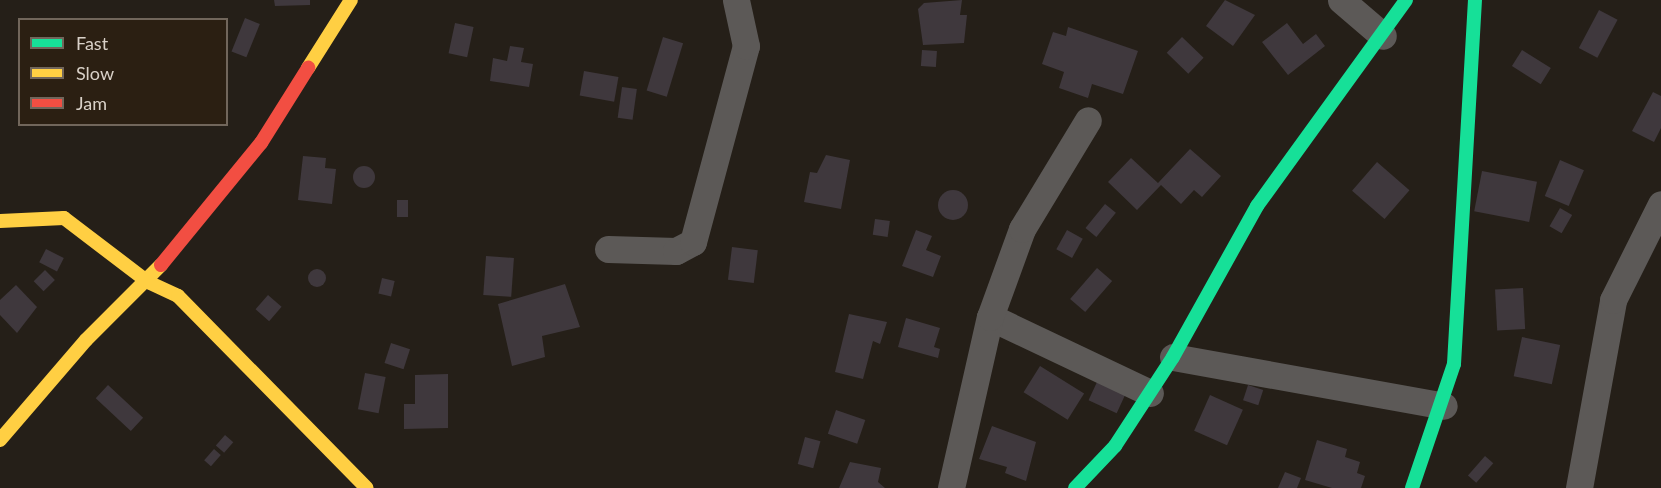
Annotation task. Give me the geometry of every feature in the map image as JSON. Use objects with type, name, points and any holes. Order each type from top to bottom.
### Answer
[{"type":"street","points":[[0,440],[86,340],[148,282],[189,238],[261,142],[351,0]]},
{"type":"street","points":[[608,249],[676,251],[693,242],[746,46],[736,0]]},
{"type":"street","points":[[1341,0],[1383,36]]},
{"type":"street","points":[[1075,488],[1115,446],[1173,357],[1257,207],[1383,36],[1406,0]]},
{"type":"street","points":[[1412,488],[1444,406],[1460,296],[1475,0]]},
{"type":"street","points":[[951,488],[990,317],[1022,229],[1088,120]]},
{"type":"street","points":[[1579,488],[1613,300],[1661,204]]},
{"type":"street","points":[[0,221],[64,218],[148,282],[196,311],[361,485]]},
{"type":"street","points":[[990,317],[1150,393]]},
{"type":"street","points":[[1173,357],[1444,406]]},
{"type":"building","points":[[274,0],[310,0],[310,5],[275,6]]},
{"type":"building","points":[[962,0],[960,15],[967,15],[964,43],[923,45],[918,9],[924,3]]},
{"type":"building","points":[[1225,0],[1255,15],[1233,46],[1206,26]]},
{"type":"building","points":[[1599,10],[1618,20],[1597,58],[1579,48]]},
{"type":"building","points":[[245,18],[260,24],[246,57],[232,51]]},
{"type":"building","points":[[455,23],[474,27],[467,57],[449,53]]},
{"type":"building","points":[[1287,23],[1303,44],[1316,34],[1325,46],[1288,75],[1262,42]]},
{"type":"building","points":[[1068,27],[1138,51],[1123,94],[1092,84],[1088,98],[1059,88],[1064,72],[1042,64],[1053,32],[1066,36]]},
{"type":"building","points":[[663,37],[683,43],[667,97],[647,91]]},
{"type":"building","points":[[1182,37],[1204,58],[1188,74],[1167,53]]},
{"type":"building","points":[[510,46],[524,48],[521,62],[533,64],[529,87],[490,81],[493,58],[507,61]]},
{"type":"building","points":[[922,50],[937,51],[936,67],[921,66]]},
{"type":"building","points":[[1522,50],[1551,68],[1541,84],[1512,66]]},
{"type":"building","points":[[584,71],[618,77],[614,102],[580,96]]},
{"type":"building","points":[[622,87],[637,89],[633,120],[618,118]]},
{"type":"building","points":[[1653,92],[1661,96],[1661,128],[1654,142],[1632,131]]},
{"type":"building","points":[[1190,149],[1221,176],[1202,197],[1194,190],[1181,204],[1161,185],[1137,210],[1108,182],[1131,158],[1158,183]]},
{"type":"building","points":[[826,155],[850,160],[841,209],[804,202],[810,172],[817,173]]},
{"type":"building","points":[[303,156],[326,158],[325,168],[336,169],[332,204],[298,200]]},
{"type":"building","points":[[1560,160],[1584,170],[1569,206],[1545,196]]},
{"type":"building","points":[[1377,162],[1409,190],[1385,219],[1352,191]]},
{"type":"building","points":[[364,166],[374,173],[375,177],[368,187],[364,188],[354,181],[353,177],[360,167]]},
{"type":"building","points":[[1482,171],[1537,182],[1529,222],[1474,211]]},
{"type":"building","points":[[953,190],[964,194],[968,205],[964,216],[953,220],[942,216],[938,205],[942,194]]},
{"type":"building","points":[[397,200],[408,200],[408,217],[397,217]]},
{"type":"building","points":[[1105,204],[1116,213],[1096,237],[1085,228]]},
{"type":"building","points":[[1560,208],[1572,215],[1562,233],[1550,226]]},
{"type":"building","points":[[875,219],[890,221],[888,237],[873,235]]},
{"type":"building","points":[[916,230],[932,236],[926,250],[941,256],[933,277],[902,266]]},
{"type":"building","points":[[1067,230],[1083,239],[1072,258],[1056,249]]},
{"type":"building","points":[[732,247],[758,250],[754,283],[728,280]]},
{"type":"building","points":[[46,249],[64,258],[57,271],[39,262]]},
{"type":"building","points":[[486,256],[514,258],[511,297],[483,295]]},
{"type":"building","points":[[1097,268],[1112,281],[1085,312],[1070,299]]},
{"type":"building","points":[[317,269],[323,272],[326,278],[323,284],[317,287],[311,284],[308,278],[311,272]]},
{"type":"building","points":[[45,270],[55,280],[44,291],[34,281]]},
{"type":"building","points":[[382,278],[395,281],[391,297],[378,294]]},
{"type":"building","points":[[565,284],[580,327],[542,336],[545,357],[512,366],[498,304]]},
{"type":"building","points":[[16,285],[37,307],[17,333],[0,315],[0,300]]},
{"type":"building","points":[[1523,288],[1525,329],[1497,330],[1495,289]]},
{"type":"building","points":[[268,295],[282,307],[269,321],[256,309]]},
{"type":"building","points":[[849,314],[887,322],[880,344],[873,341],[863,379],[835,372]]},
{"type":"building","points":[[906,318],[940,328],[934,347],[940,349],[938,358],[898,347]]},
{"type":"building","points":[[1522,337],[1560,345],[1552,384],[1514,376]]},
{"type":"building","points":[[391,343],[410,349],[404,369],[385,363]]},
{"type":"building","points":[[1040,366],[1084,394],[1068,420],[1024,392]]},
{"type":"building","points":[[365,373],[386,377],[379,413],[358,409]]},
{"type":"building","points":[[448,374],[448,428],[404,429],[404,404],[415,404],[415,375]]},
{"type":"building","points":[[1097,382],[1125,395],[1117,413],[1089,400]]},
{"type":"building","points":[[108,385],[143,418],[131,431],[96,398]]},
{"type":"building","points":[[1248,385],[1263,390],[1258,405],[1243,400]]},
{"type":"building","points":[[1210,395],[1243,410],[1227,445],[1194,431]]},
{"type":"building","points":[[836,410],[865,420],[857,444],[828,434]]},
{"type":"building","points":[[992,426],[1036,442],[1026,481],[1005,473],[1007,467],[979,459]]},
{"type":"building","points":[[225,435],[233,442],[224,453],[216,446]]},
{"type":"building","points":[[805,437],[820,441],[813,468],[798,464]]},
{"type":"building","points":[[1317,440],[1347,449],[1345,457],[1360,462],[1357,473],[1365,476],[1361,488],[1332,488],[1305,480]]},
{"type":"building","points":[[214,449],[221,455],[211,466],[204,460]]},
{"type":"building","points":[[1485,456],[1493,463],[1476,483],[1468,476]]},
{"type":"building","points":[[850,462],[881,468],[878,482],[885,488],[839,488]]},
{"type":"building","points":[[1285,472],[1301,478],[1297,488],[1278,488]]},
{"type":"traffic: fast","points":[[1075,488],[1115,446],[1173,357],[1257,206],[1406,0]]},
{"type":"traffic: fast","points":[[1412,488],[1454,364],[1475,0]]},
{"type":"traffic: slow","points":[[308,68],[351,0]]},
{"type":"traffic: slow","points":[[0,221],[64,218],[148,282],[178,296],[367,488]]},
{"type":"traffic: slow","points":[[0,440],[86,340],[161,265]]},
{"type":"traffic: jam","points":[[161,265],[261,143],[308,68]]}]
